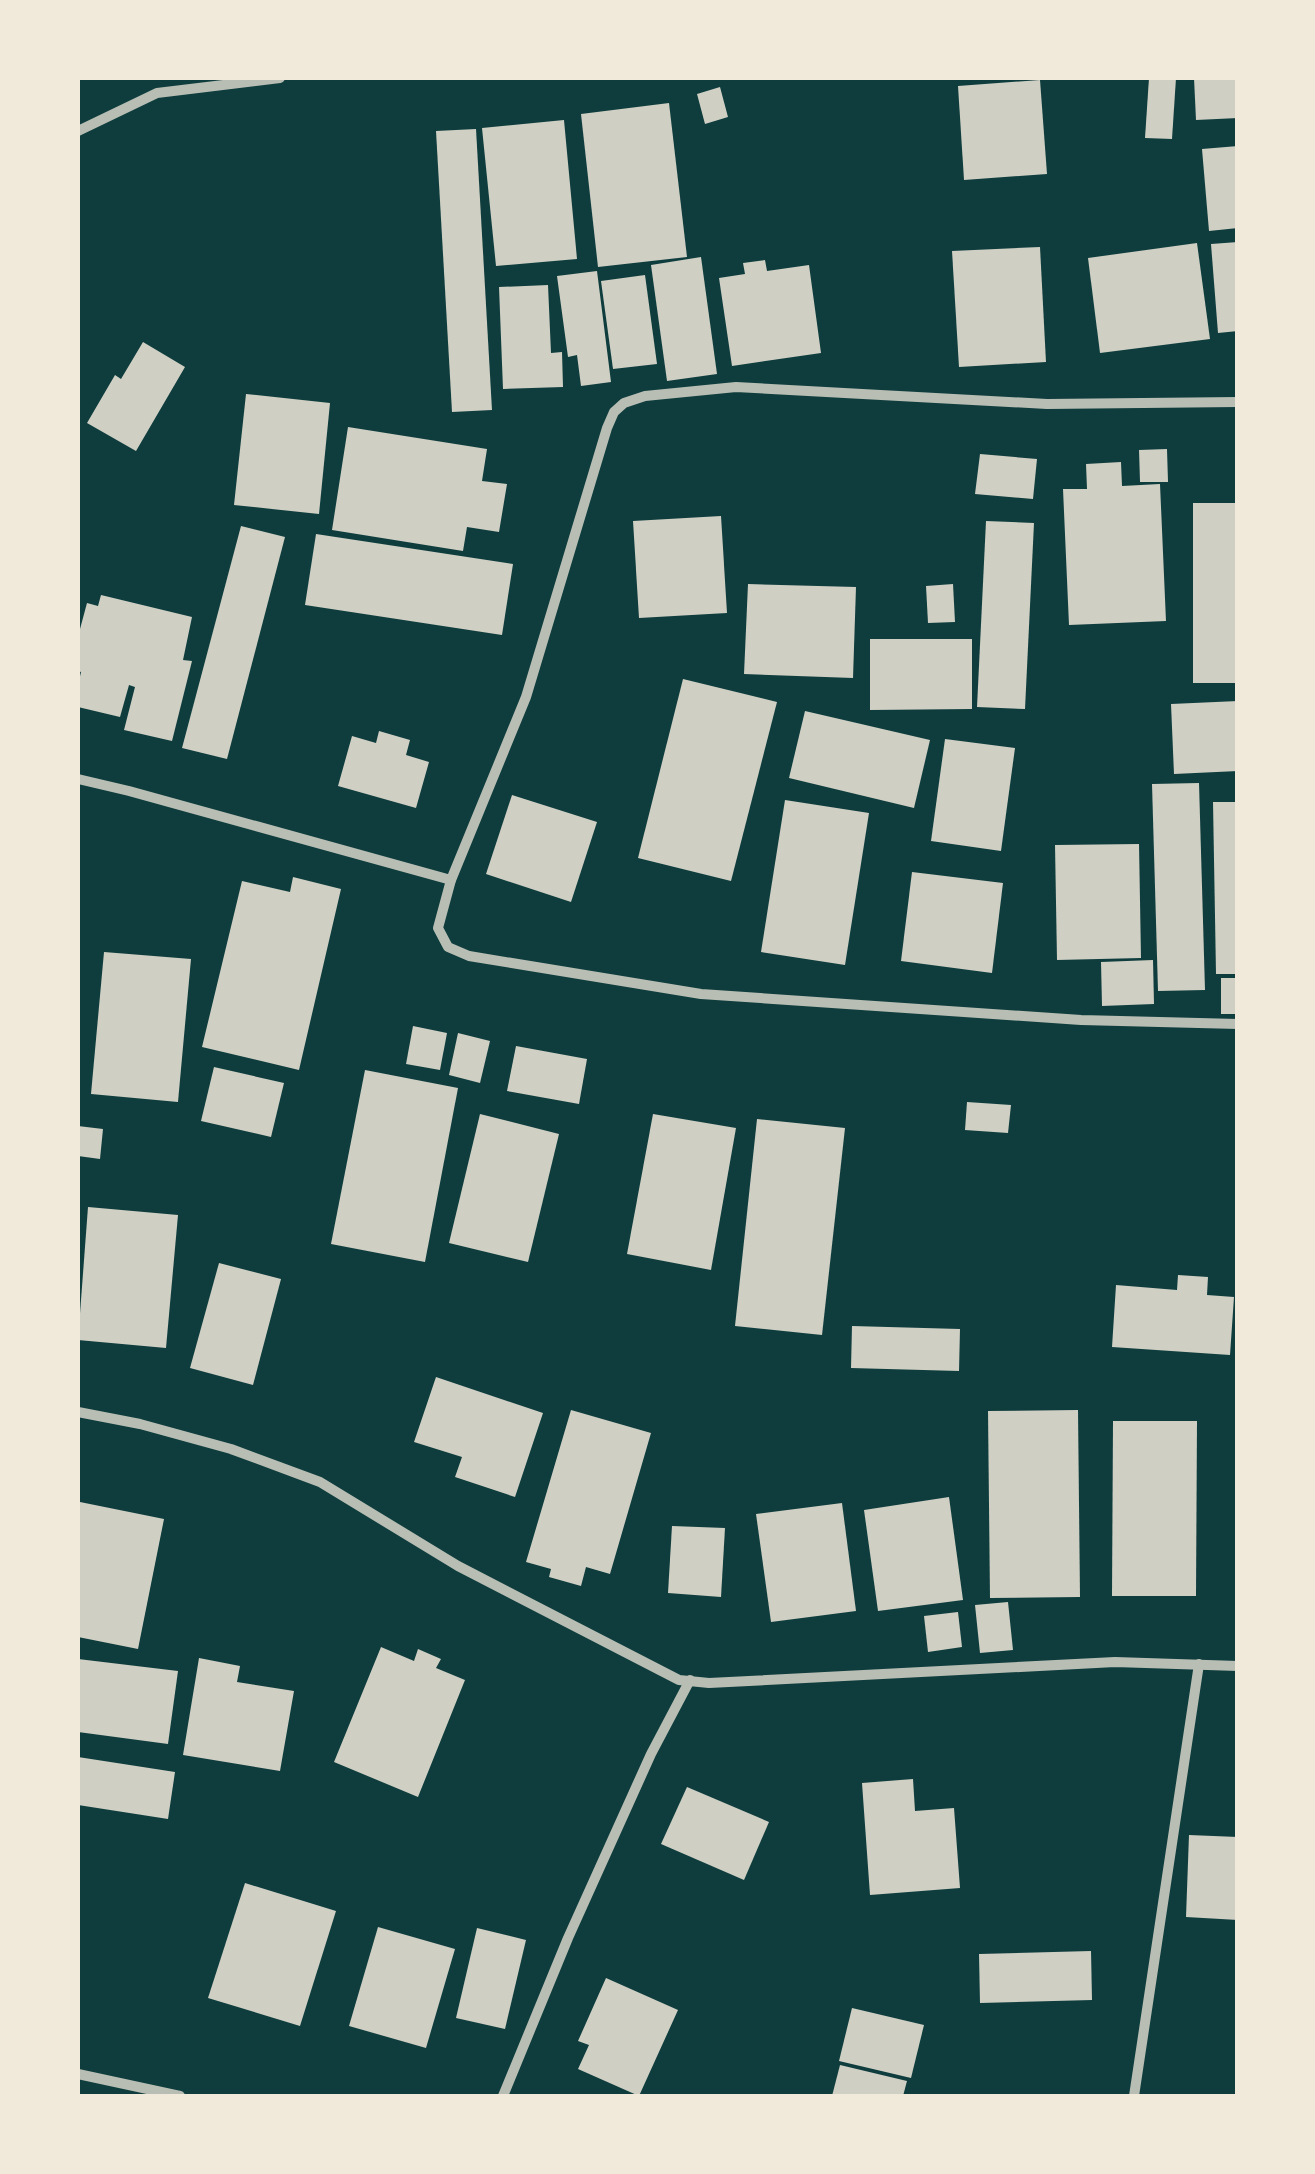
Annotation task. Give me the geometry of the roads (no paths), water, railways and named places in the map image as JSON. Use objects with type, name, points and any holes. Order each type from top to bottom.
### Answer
[{"type":"street","points":[[78,131],[156,93],[280,78]]},
{"type":"street","points":[[1238,402],[1047,404],[736,387],[645,396],[624,404],[614,412],[607,428],[526,697],[450,880],[438,928],[448,947],[468,956],[702,994],[1081,1020],[1238,1024]]},
{"type":"street","points":[[78,780],[450,880]]},
{"type":"street","points":[[78,1412],[231,1449],[320,1482],[458,1566],[679,1680],[709,1683],[1115,1662],[1238,1666]]},
{"type":"street","points":[[1134,2096],[1199,1664]]},
{"type":"street","points":[[504,2096],[583,1904],[651,1754],[690,1680]]},
{"type":"street","points":[[78,2074],[180,2096]]}]
